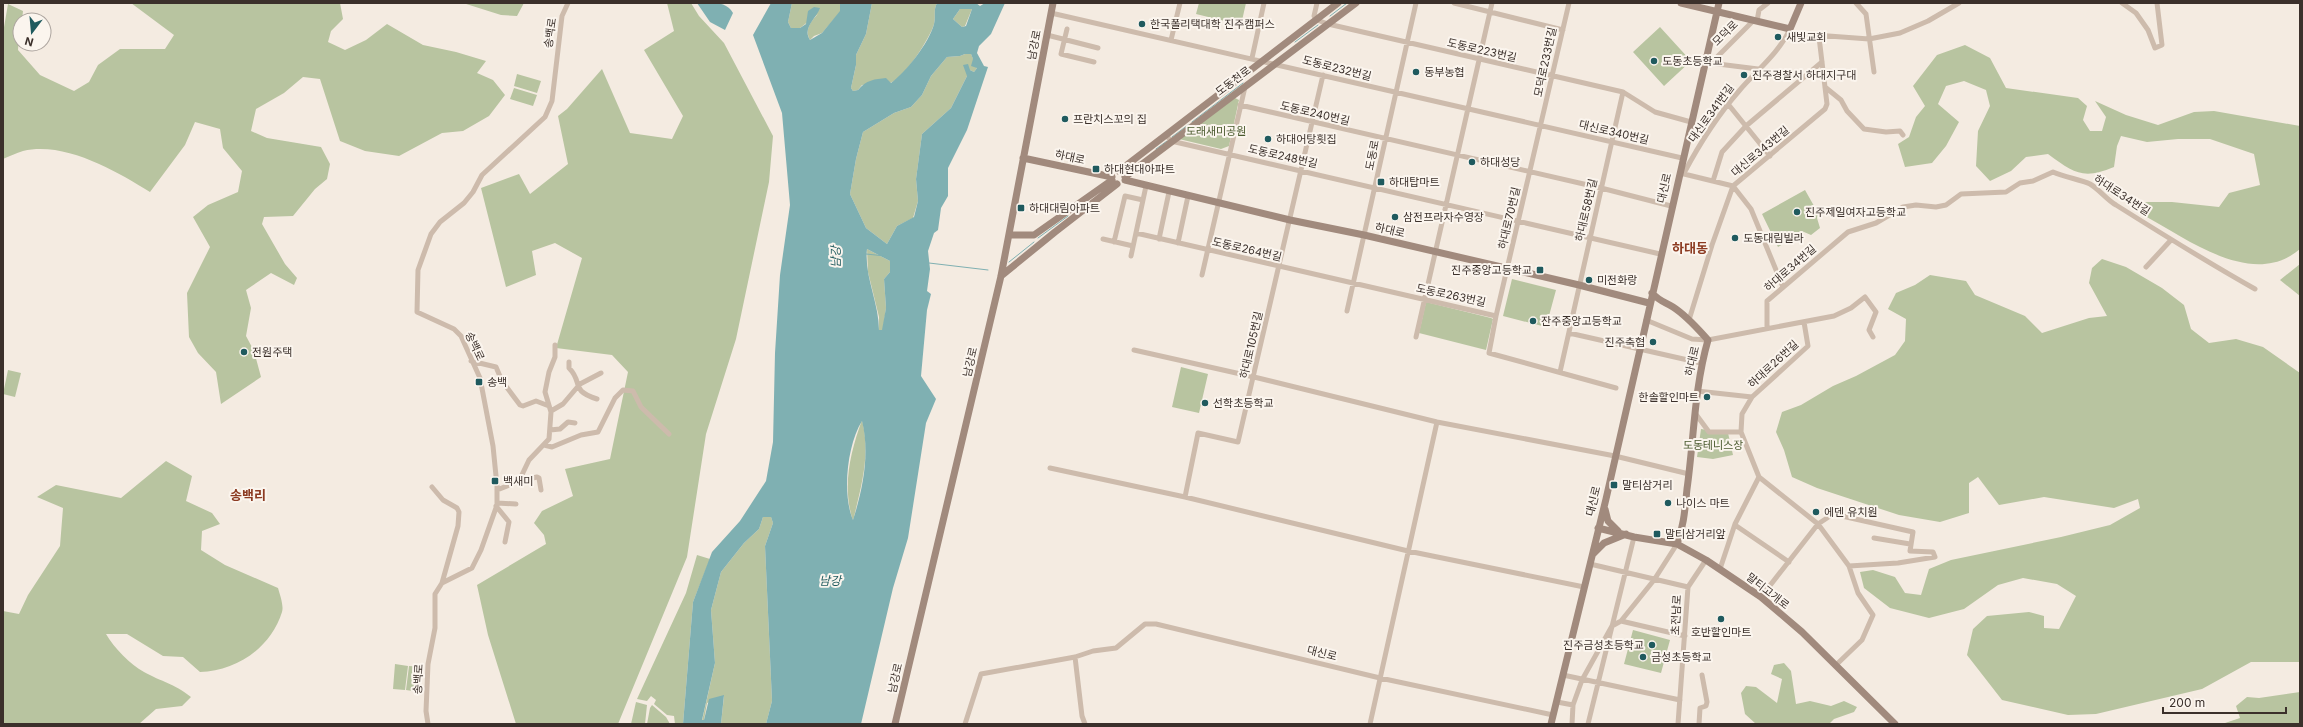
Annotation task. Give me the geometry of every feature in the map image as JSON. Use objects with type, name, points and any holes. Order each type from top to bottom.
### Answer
[{"type":"street","name":"송백로","points":[[428,724],[426,711],[428,664],[435,628],[435,594],[442,583],[472,568],[481,550],[496,504],[497,490],[493,446],[480,378],[458,332],[417,312],[418,270],[431,234],[440,222],[464,203],[473,192],[482,174],[545,117],[552,101],[562,16],[568,3]]},
{"type":"street","name":"남강로","points":[[895,724],[1002,276],[1053,3]]},
{"type":"street","points":[[1172,40],[1180,3]]},
{"type":"street","points":[[1252,58],[1264,3]]},
{"type":"street","points":[[1317,3],[1314,16],[1317,20]]},
{"type":"street","name":"도동천로","points":[[1338,3],[1114,174],[1114,180],[1121,184],[1171,141],[1356,3]]},
{"type":"street","name":"도동로","points":[[1347,311],[1376,188],[1385,140],[1416,3]]},
{"type":"street","points":[[1454,3],[1563,30]]},
{"type":"street","points":[[1416,336],[1492,3]]},
{"type":"street","name":"모덕로233번길","points":[[1542,126],[1569,3]]},
{"type":"street","name":"모덕로","points":[[1682,3],[1756,20],[1789,31]]},
{"type":"street","name":"대신로","points":[[1552,724],[1606,499],[1671,206],[1681,173],[1682,158],[1708,62],[1719,3]]},
{"type":"street","points":[[1756,20],[1759,10],[1768,3]]},
{"type":"street","points":[[1801,3],[1789,31],[1819,37],[1869,39],[1900,33],[1928,21],[1959,3]]},
{"type":"street","points":[[1856,3],[1866,14],[1874,72]]},
{"type":"street","points":[[2122,3],[2136,13],[2148,30],[2155,48],[2162,45],[2157,3]]},
{"type":"street","name":"도동로232번길","points":[[1051,13],[1274,63],[1396,93],[1468,108]]},
{"type":"street","name":"도동로223번길","points":[[1317,20],[1407,43],[1623,92],[1655,112],[1691,122]]},
{"type":"street","name":"모덕로","points":[[1708,62],[1756,20]]},
{"type":"street","points":[[1067,29],[1061,54],[1094,62]]},
{"type":"street","name":"대신로341번길","points":[[1681,173],[1709,129],[1728,104],[1758,69],[1781,46],[1789,31]]},
{"type":"street","points":[[1047,35],[1098,48]]},
{"type":"street","name":"대신로343번길","points":[[1681,173],[1733,186],[1825,109],[1825,87],[1819,37]]},
{"type":"street","points":[[1708,62],[1758,69]]},
{"type":"street","points":[[1713,181],[1722,152],[1746,126],[1822,62]]},
{"type":"street","points":[[1251,70],[1258,71],[1258,76]]},
{"type":"street","name":"하대로105번길","points":[[1185,496],[1198,433],[1238,442],[1280,267],[1323,75]]},
{"type":"street","points":[[1202,275],[1209,251],[1245,86]]},
{"type":"street","points":[[1825,87],[1840,100],[1847,111],[1864,129],[1886,132],[1900,131],[1903,135]]},
{"type":"street","name":"하대로58번길","points":[[1560,372],[1623,92]]},
{"type":"street","points":[[1728,104],[1770,156]]},
{"type":"street","name":"도동로240번길","points":[[1240,105],[1385,140],[1601,188],[1671,206]]},
{"type":"street","name":"대신로340번길","points":[[1468,108],[1542,126],[1612,140],[1682,158]]},
{"type":"street","points":[[1189,117],[1189,123],[1195,124]]},
{"type":"street","name":"하대로70번길","points":[[1507,268],[1542,126]]},
{"type":"street","points":[[1166,135],[1171,141]]},
{"type":"street","name":"도동로248번길","points":[[1171,141],[1660,254]]},
{"type":"street","name":"하대로","points":[[1023,158],[1114,180]]},
{"type":"street","points":[[1119,171],[1125,179]]},
{"type":"street","name":"하대로34번길","points":[[1767,328],[1767,301],[1848,232],[1876,223],[1903,207],[1916,205],[1936,207],[1946,204],[1961,194],[2006,192],[2020,183],[2033,181],[2053,172],[2066,178],[2090,184],[2115,205],[2171,240],[2255,288]]},
{"type":"street","name":"하대로","points":[[1125,179],[1146,186],[1219,204],[1290,220],[1364,234],[1649,303]]},
{"type":"street","points":[[1009,235],[1032,236],[1114,180]]},
{"type":"street","points":[[1002,276],[1114,180]]},
{"type":"street","points":[[1131,256],[1146,186]]},
{"type":"street","points":[[1733,186],[1751,209],[1783,287]]},
{"type":"street","points":[[1690,320],[1710,252],[1733,186]]},
{"type":"street","points":[[1159,239],[1169,192]]},
{"type":"street","points":[[1114,242],[1125,196],[1143,200]]},
{"type":"street","points":[[1178,243],[1188,196]]},
{"type":"street","points":[[1038,232],[1036,236],[1037,241],[1044,241]]},
{"type":"street","name":"도동로264번길","points":[[1136,233],[1353,284]]},
{"type":"street","points":[[1103,239],[1133,246]]},
{"type":"street","points":[[2146,267],[2171,240]]},
{"type":"street","name":"도동로263번길","points":[[1353,284],[1496,316],[1507,268]]},
{"type":"street","name":"하대로","points":[[1652,294],[1660,302],[1673,306],[1690,320],[1708,340],[1701,363],[1682,532],[1677,544]]},
{"type":"street","points":[[1646,320],[1692,339],[1708,340],[1834,316],[1851,308],[1865,297],[1876,312],[1869,330],[1873,337]]},
{"type":"street","points":[[1496,316],[1490,353],[1616,388]]},
{"type":"street","name":"하대로26번길","points":[[1758,478],[1741,432],[1742,414],[1752,397],[1808,346],[1804,322]]},
{"type":"street","points":[[1569,333],[1701,363]]},
{"type":"street","points":[[519,481],[529,460],[544,446],[549,439],[550,408],[545,392],[549,372],[555,357],[555,345]]},
{"type":"street","points":[[1134,350],[1254,377],[1437,422],[1615,456],[1689,474]]},
{"type":"street","points":[[471,361],[496,367],[502,381],[520,405],[523,406],[536,401],[550,408],[564,404],[581,383],[602,374]]},
{"type":"street","points":[[569,362],[569,368],[574,373],[578,388],[583,394],[597,399]]},
{"type":"street","points":[[544,446],[552,447],[581,435],[598,432],[615,398],[623,390],[633,391],[641,407],[668,434]]},
{"type":"street","name":"하대로26번길","points":[[1697,391],[1752,397]]},
{"type":"street","points":[[1695,413],[1709,432],[1741,432]]},
{"type":"street","points":[[550,430],[560,429],[568,422],[575,423]]},
{"type":"street","points":[[1370,724],[1437,422]]},
{"type":"street","points":[[1050,468],[1185,496],[1408,551],[1584,587]]},
{"type":"street","points":[[497,490],[512,486],[519,481],[537,476],[540,478],[541,490]]},
{"type":"street","points":[[1720,569],[1735,525],[1758,478],[1818,524],[1849,566],[1858,593],[1873,615],[1862,640],[1836,665]]},
{"type":"street","points":[[432,487],[444,500],[457,508],[459,512],[458,526],[442,583]]},
{"type":"street","points":[[1606,499],[1605,513],[1608,521],[1614,529],[1626,534]]},
{"type":"street","points":[[496,504],[516,504]]},
{"type":"street","points":[[496,504],[510,522],[505,542]]},
{"type":"street","points":[[1761,597],[1818,524],[1833,514],[1913,532],[1910,551],[1933,552],[1935,557],[1898,563],[1849,566]]},
{"type":"street","points":[[1735,525],[1789,562]]},
{"type":"street","name":"말티고개로","points":[[1598,528],[1634,537],[1677,544],[1720,569],[1761,597],[1836,665],[1895,724]]},
{"type":"street","points":[[1592,554],[1604,543],[1626,534]]},
{"type":"street","points":[[1588,724],[1634,537]]},
{"type":"street","points":[[1874,538],[1910,544]]},
{"type":"street","points":[[1572,724],[1573,705],[1582,680],[1612,626],[1621,621],[1654,580],[1677,544]]},
{"type":"street","name":"초전남로","points":[[1678,724],[1688,587],[1706,560]]},
{"type":"street","points":[[1590,564],[1688,587]]},
{"type":"street","points":[[1621,621],[1685,636]]},
{"type":"street","name":"대신로","points":[[1075,657],[1116,648],[1145,624],[1156,624],[1380,678],[1554,715]]},
{"type":"street","points":[[965,724],[981,674],[1075,657],[1084,724]]},
{"type":"street","points":[[1563,675],[1680,700]]},
{"type":"street","points":[[1699,724],[1700,708],[1706,706],[1707,702],[1702,675]]},
{"type":"street","points":[[1557,702],[1573,705]]},
{"type":"green space","points":[[131,3],[340,3],[343,19],[331,31],[328,42],[345,50],[366,40],[387,24],[423,45],[456,52],[486,61],[477,73],[493,80],[505,95],[489,116],[463,131],[442,133],[399,156],[365,151],[340,141],[320,79],[303,77],[284,93],[256,109],[251,131],[267,138],[321,147],[330,164],[327,179],[315,189],[293,216],[264,217],[262,224],[285,264],[297,278],[294,285],[271,273],[246,290],[251,308],[246,336],[254,351],[261,377],[221,404],[216,372],[198,353],[189,337],[187,293],[210,247],[193,217],[208,205],[238,192],[242,171],[223,148],[220,129],[195,122],[185,145],[150,192],[106,167],[73,154],[56,150],[39,149],[23,151],[3,159],[3,33],[8,4],[23,11],[12,12],[12,52],[20,52],[40,75],[74,91],[89,82],[98,65],[120,49],[165,49],[174,35]]},
{"type":"green space","points":[[463,3],[524,3],[517,16],[501,15]]},
{"type":"green space","points":[[667,3],[691,3],[699,16],[724,43],[773,136],[769,182],[736,339],[706,434],[687,557],[618,724],[516,724],[488,635],[477,585],[546,544],[544,535],[534,523],[542,511],[573,496],[565,469],[610,459],[628,372],[612,355],[556,348],[582,258],[555,243],[532,251],[536,275],[506,287],[481,188],[519,174],[530,194],[568,164],[558,116],[567,109],[602,69],[630,133],[672,139],[683,116],[644,50],[674,31]]},
{"type":"green space","points":[[792,3],[840,3],[841,11],[822,33],[814,36],[810,40],[808,36],[808,29],[818,14],[800,28],[791,28],[788,22]]},
{"type":"green space","points":[[872,3],[937,3],[934,24],[916,57],[896,80],[884,84],[862,85],[858,90],[853,91],[851,88],[856,65],[856,55],[866,34]]},
{"type":"green space","points":[[1199,3],[1246,3],[1241,25],[1196,14]]},
{"type":"green space","points":[[960,9],[972,9],[965,26],[962,27],[953,19]]},
{"type":"green space","points":[[1660,27],[1691,61],[1664,86],[1633,52]]},
{"type":"green space","points":[[1965,45],[1990,58],[2006,88],[2078,98],[2087,106],[2083,120],[2090,131],[2102,131],[2106,117],[2095,101],[2126,115],[2158,125],[2194,112],[2214,111],[2300,126],[2300,249],[2282,260],[2262,264],[2242,262],[2201,248],[2145,216],[2140,202],[2172,202],[2219,207],[2229,193],[2260,185],[2254,154],[2210,139],[2178,139],[2147,142],[2121,136],[2117,146],[2114,167],[2103,171],[2086,174],[2072,170],[2048,154],[2026,157],[2011,171],[1990,181],[1976,166],[1978,131],[1990,106],[1986,90],[1964,81],[1946,86],[1938,104],[1959,122],[1946,146],[1932,163],[1905,167],[1898,144],[1909,137],[1916,117],[1925,106],[1913,86],[1937,55]]},
{"type":"green space","points":[[971,54],[977,68],[974,72],[970,70],[951,108],[922,134],[916,179],[918,201],[913,218],[897,226],[887,244],[866,228],[850,194],[856,159],[863,132],[894,113],[911,107],[922,95],[931,76],[947,57]]},
{"type":"green space","points":[[517,74],[541,81],[537,93],[514,86]]},
{"type":"green space","points":[[514,88],[537,95],[533,106],[510,99]]},
{"type":"green space","name":"도래새미공원","points":[[1235,98],[1239,100],[1229,146],[1221,149],[1179,139]]},
{"type":"green space","points":[[1805,190],[1818,213],[1817,218],[1820,228],[1811,235],[1804,232],[1778,247],[1762,214]]},
{"type":"green space","points":[[867,249],[890,261],[890,272],[884,279],[886,308],[883,330],[879,331],[879,317],[868,272]]},
{"type":"green space","points":[[2102,259],[2126,267],[2162,288],[2184,305],[2191,329],[2209,343],[2236,339],[2263,347],[2300,373],[2300,662],[2251,662],[2202,689],[2096,714],[2068,715],[2002,700],[1967,655],[1973,629],[1987,616],[2029,612],[2044,616],[2044,628],[2059,629],[2076,596],[2057,584],[2023,578],[1998,585],[1964,609],[1929,618],[1890,608],[1864,588],[1860,572],[1873,570],[1895,577],[1905,593],[1921,595],[1929,569],[1951,560],[2110,525],[2140,508],[2138,499],[2114,508],[2044,497],[1999,505],[1978,477],[1969,483],[1969,513],[1940,522],[1899,515],[1817,488],[1792,477],[1784,450],[1776,432],[1782,412],[1801,405],[1833,386],[1856,376],[1895,355],[1905,341],[1906,319],[1888,309],[1896,293],[1915,285],[1930,275],[1966,281],[1975,295],[2025,316],[2042,333],[2089,318],[2107,316],[2089,283],[2092,268]]},
{"type":"green space","points":[[2300,264],[2300,296],[2280,280]]},
{"type":"green space","points":[[1512,279],[1556,290],[1546,327],[1503,316]]},
{"type":"green space","points":[[1426,302],[1493,319],[1486,350],[1419,333]]},
{"type":"green space","points":[[1181,367],[1208,374],[1199,413],[1172,407]]},
{"type":"green space","points":[[8,370],[21,373],[15,397],[3,394]]},
{"type":"green space","points":[[862,420],[866,446],[864,471],[853,521],[848,496],[849,470],[854,445]]},
{"type":"green space","name":"도동테니스장","points":[[1701,429],[1728,433],[1733,455],[1713,459],[1697,457]]},
{"type":"green space","points":[[166,461],[192,476],[186,501],[212,513],[220,524],[202,531],[201,550],[225,565],[278,588],[282,600],[282,612],[277,625],[261,647],[239,662],[213,671],[200,672],[183,657],[163,656],[127,634],[106,634],[118,650],[133,665],[179,689],[191,697],[182,706],[156,709],[139,724],[3,724],[3,611],[19,614],[28,595],[60,546],[63,508],[37,497],[56,485],[121,498]]},
{"type":"green space","points":[[763,517],[771,517],[773,523],[765,546],[772,701],[766,724],[721,724],[724,696],[707,703],[704,720],[702,721],[715,663],[711,610],[721,572],[744,543],[759,529]]},
{"type":"green space","points":[[697,555],[710,559],[693,602],[683,724],[675,724],[674,716],[667,715],[654,704],[656,700],[651,696],[647,701],[637,699],[686,593]]},
{"type":"green space","points":[[1633,630],[1670,640],[1661,673],[1624,664]]},
{"type":"green space","points":[[1784,663],[1791,671],[1796,704],[1810,701],[1831,706],[1844,701],[1857,707],[1854,712],[1834,719],[1829,724],[1756,724],[1745,714],[1741,693],[1746,686],[1756,687],[1777,703],[1782,679],[1771,674],[1774,665]]},
{"type":"green space","points":[[395,664],[408,666],[405,690],[393,689]]},
{"type":"green space","points":[[409,666],[422,667],[419,692],[406,690]]},
{"type":"green space","points":[[2300,692],[2300,724],[2222,724],[2240,718],[2236,706],[2247,697],[2259,698]]},
{"type":"green space","points":[[636,702],[647,705],[645,724],[631,724]]},
{"type":"green space","points":[[652,705],[666,717],[670,724],[647,724]]},
{"type":"water","points":[[697,3],[717,3],[730,9],[733,13],[725,30],[710,22]]},
{"type":"water","name":"남강","points":[[771,3],[792,3],[788,22],[791,28],[800,28],[806,24],[808,11],[814,7],[820,8],[810,24],[808,36],[810,40],[822,33],[840,11],[840,3],[872,3],[866,34],[856,55],[856,65],[851,88],[853,91],[858,90],[867,82],[874,80],[886,78],[891,83],[903,72],[922,48],[931,32],[934,24],[937,3],[976,3],[980,6],[985,3],[1005,3],[991,34],[979,46],[977,53],[984,66],[988,67],[967,130],[948,168],[948,196],[941,208],[938,230],[934,233],[928,251],[930,269],[927,291],[931,294],[927,310],[921,376],[936,399],[926,423],[908,538],[893,588],[861,724],[766,724],[772,701],[765,546],[773,523],[771,517],[763,517],[759,529],[744,543],[721,572],[711,610],[715,663],[702,720],[704,720],[709,699],[724,695],[721,724],[683,724],[693,602],[712,552],[740,521],[766,481],[773,442],[775,353],[780,275],[790,205],[782,113],[753,35]],"holes":[[[960,9],[972,9],[966,26],[962,27],[953,19]],[[971,54],[973,59],[971,66],[977,68],[974,72],[970,70],[968,64],[963,65],[967,76],[951,108],[922,134],[916,179],[918,201],[914,217],[897,226],[887,244],[866,228],[850,194],[856,159],[863,132],[894,113],[911,107],[922,95],[931,76],[947,57]],[[867,249],[890,261],[890,272],[884,279],[886,308],[882,330],[879,330],[877,310],[869,279]],[[862,421],[865,446],[864,471],[860,496],[853,520],[847,484],[850,456],[857,431]]]},
{"type":"waterway","points":[[1330,16],[1347,3]]},
{"type":"waterway","points":[[1295,42],[1318,25]]},
{"type":"waterway","points":[[1192,122],[1243,83]]},
{"type":"waterway","points":[[1172,137],[1188,125]]},
{"type":"waterway","points":[[1156,149],[1167,141]]},
{"type":"waterway","points":[[1038,238],[1068,216]]},
{"type":"waterway","points":[[1009,262],[1034,242]]},
{"type":"waterway","points":[[866,254],[885,256]]},
{"type":"waterway","points":[[929,263],[988,270]]},
{"type":"place","name":"한국폴리택대학 진주캠퍼스","points":[[1142,24]]},
{"type":"place","name":"새빛교회","points":[[1778,37]]},
{"type":"place","name":"도동초등학교","points":[[1654,61]]},
{"type":"place","name":"동부농협","points":[[1416,72]]},
{"type":"place","name":"진주경찰서 하대지구대","points":[[1744,75]]},
{"type":"place","name":"프란치스꼬의 집","points":[[1065,119]]},
{"type":"place","name":"하대어탕횟집","points":[[1268,139]]},
{"type":"place","name":"하대성당","points":[[1472,162]]},
{"type":"place","name":"하대현대아파트","points":[[1096,169]]},
{"type":"place","name":"하대탑마트","points":[[1381,182]]},
{"type":"place","name":"하대대림아파트","points":[[1021,208]]},
{"type":"place","name":"진주제일여자고등학교","points":[[1797,212]]},
{"type":"place","name":"삼전프라자수영장","points":[[1395,217]]},
{"type":"place","name":"도동대림빌라","points":[[1735,238]]},
{"type":"place","name":"진주중앙고등학교","points":[[1540,270]]},
{"type":"place","name":"미전화랑","points":[[1589,280]]},
{"type":"place","name":"잔주중앙고등학교","points":[[1533,321]]},
{"type":"place","name":"진주축협","points":[[1653,342]]},
{"type":"place","name":"전원주택","points":[[244,352]]},
{"type":"place","name":"송백","points":[[479,382]]},
{"type":"place","name":"한솔할인마트","points":[[1707,397]]},
{"type":"place","name":"선학초등학교","points":[[1205,403]]},
{"type":"place","name":"백새미","points":[[495,481]]},
{"type":"place","name":"말티삼거리","points":[[1614,485]]},
{"type":"place","name":"나이스 마트","points":[[1668,503]]},
{"type":"place","name":"에덴 유치원","points":[[1816,512]]},
{"type":"place","name":"말티삼거리앞","points":[[1657,534]]},
{"type":"place","name":"호반할인마트","points":[[1721,619]]},
{"type":"place","name":"진주금성초등학교","points":[[1652,645]]},
{"type":"place","name":"금성초등학교","points":[[1643,657]]},
{"type":"district","name":"하대동","points":[[1690,248]]},
{"type":"district","name":"송백리","points":[[248,495]]}]
